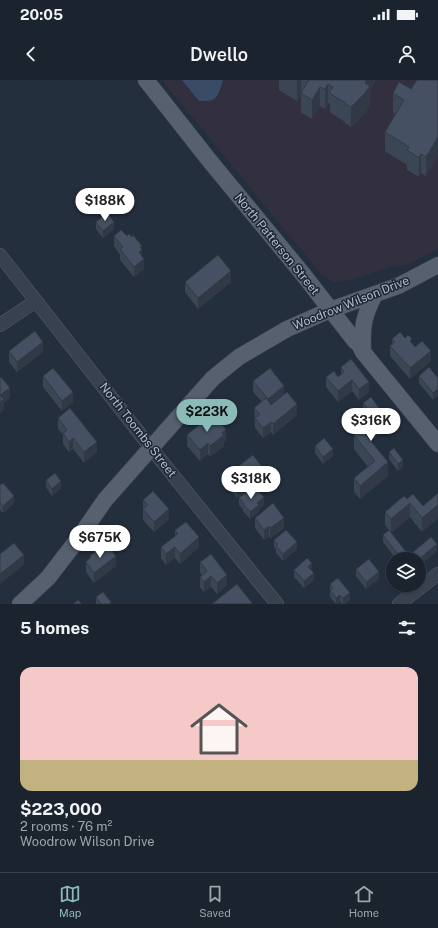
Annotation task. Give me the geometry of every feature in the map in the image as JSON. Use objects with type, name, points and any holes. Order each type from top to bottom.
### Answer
[{"type":"main road","name":"North Patterson Street","points":[[146,80],[438,444]]},
{"type":"main road","name":"Woodrow Wilson Drive","points":[[20,604],[48,578],[78,539],[105,500],[213,378],[239,357],[287,329],[330,310],[398,286],[438,265]]},
{"type":"main road","points":[[364,352],[362,330],[365,315],[375,294]]},
{"type":"street","name":"North Toombs Street","points":[[0,255],[151,448],[277,604]]},
{"type":"street","points":[[0,325],[36,301]]},
{"type":"street","points":[[399,604],[438,574]]},
{"type":"shaded area","points":[[162,80],[438,80],[438,249],[408,265],[389,267],[350,280],[333,282],[322,275]]},
{"type":"water","points":[[182,80],[223,80],[220,90],[214,99],[199,101]]},
{"type":"building","points":[[309,80],[366,80],[365,83],[370,86],[351,107],[331,94],[330,91],[333,87],[328,84],[325,89],[320,87],[312,100],[301,93]]},
{"type":"building","points":[[417,80],[438,80],[438,137],[426,157],[421,154],[419,158],[407,150],[409,147],[385,132],[404,100],[393,93],[399,82],[411,89]]},
{"type":"building","points":[[107,213],[114,222],[103,231],[96,222]]},
{"type":"building","points":[[121,230],[127,236],[129,234],[132,237],[133,235],[142,246],[140,247],[142,250],[139,252],[144,259],[134,267],[120,249],[123,247],[114,236]]},
{"type":"building","points":[[218,255],[231,271],[198,298],[185,282]]},
{"type":"building","points":[[35,331],[43,342],[17,362],[9,351]]},
{"type":"building","points":[[400,332],[405,338],[408,335],[412,339],[410,341],[415,347],[422,341],[431,351],[410,368],[390,346],[395,342],[392,339]]},
{"type":"building","points":[[351,359],[369,382],[359,389],[352,380],[338,391],[326,377],[334,371],[338,377],[344,372],[341,367]]},
{"type":"building","points":[[429,367],[438,378],[438,389],[433,393],[419,376]]},
{"type":"building","points":[[53,368],[73,392],[62,401],[43,376]]},
{"type":"building","points":[[270,368],[284,386],[268,399],[253,381]]},
{"type":"building","points":[[1,377],[10,388],[0,395],[0,378]]},
{"type":"building","points":[[287,392],[297,404],[273,424],[271,422],[263,428],[255,418],[260,414],[254,408],[266,398],[271,405]]},
{"type":"building","points":[[0,395],[4,399],[0,402]]},
{"type":"building","points":[[371,397],[382,412],[386,408],[389,413],[364,433],[388,462],[360,486],[354,478],[375,461],[354,435],[360,430],[358,427],[372,414],[363,403]]},
{"type":"building","points":[[70,408],[97,442],[84,452],[73,438],[69,442],[63,433],[67,430],[58,418]]},
{"type":"building","points":[[211,415],[226,429],[222,433],[224,435],[210,446],[208,443],[200,450],[187,435]]},
{"type":"building","points":[[324,438],[333,449],[323,457],[315,446]]},
{"type":"building","points":[[394,448],[403,460],[398,464],[389,452]]},
{"type":"building","points":[[253,455],[263,468],[237,488],[227,475]]},
{"type":"building","points":[[55,473],[61,481],[52,489],[46,480]]},
{"type":"building","points":[[3,483],[14,496],[3,506],[0,503],[0,485]]},
{"type":"building","points":[[257,490],[264,497],[257,503],[259,505],[250,512],[239,498],[247,491],[251,495]]},
{"type":"building","points":[[153,491],[169,509],[154,522],[143,509],[148,505],[143,500]]},
{"type":"building","points":[[438,493],[438,505],[422,518],[410,503],[391,519],[385,512],[404,496],[407,499],[413,494],[423,506]]},
{"type":"building","points":[[273,503],[284,518],[270,528],[269,526],[264,530],[255,518]]},
{"type":"building","points":[[186,522],[199,537],[180,554],[175,547],[166,554],[161,547],[178,534],[175,530]]},
{"type":"building","points":[[286,530],[297,542],[283,554],[276,546],[278,544],[274,540]]},
{"type":"building","points":[[389,530],[406,552],[396,552],[383,535]]},
{"type":"building","points":[[431,537],[437,544],[426,553],[413,552]]},
{"type":"building","points":[[14,543],[24,555],[0,574],[0,554]]},
{"type":"building","points":[[108,546],[116,556],[94,573],[86,562],[91,557],[90,556],[100,548],[102,551]]},
{"type":"building","points":[[211,554],[227,575],[217,583],[211,576],[204,582],[200,577],[207,571],[200,562]]},
{"type":"building","points":[[307,558],[312,563],[308,567],[314,573],[304,581],[294,570]]},
{"type":"building","points":[[369,559],[379,572],[366,582],[356,569]]},
{"type":"building","points":[[338,578],[350,593],[343,598],[340,595],[336,598],[330,590],[333,588],[330,584]]},
{"type":"building","points":[[237,584],[252,603],[251,604],[212,604]]},
{"type":"building","points":[[103,592],[111,602],[109,604],[101,604],[96,597]]},
{"type":"building","points":[[78,600],[82,604],[73,604]]}]
